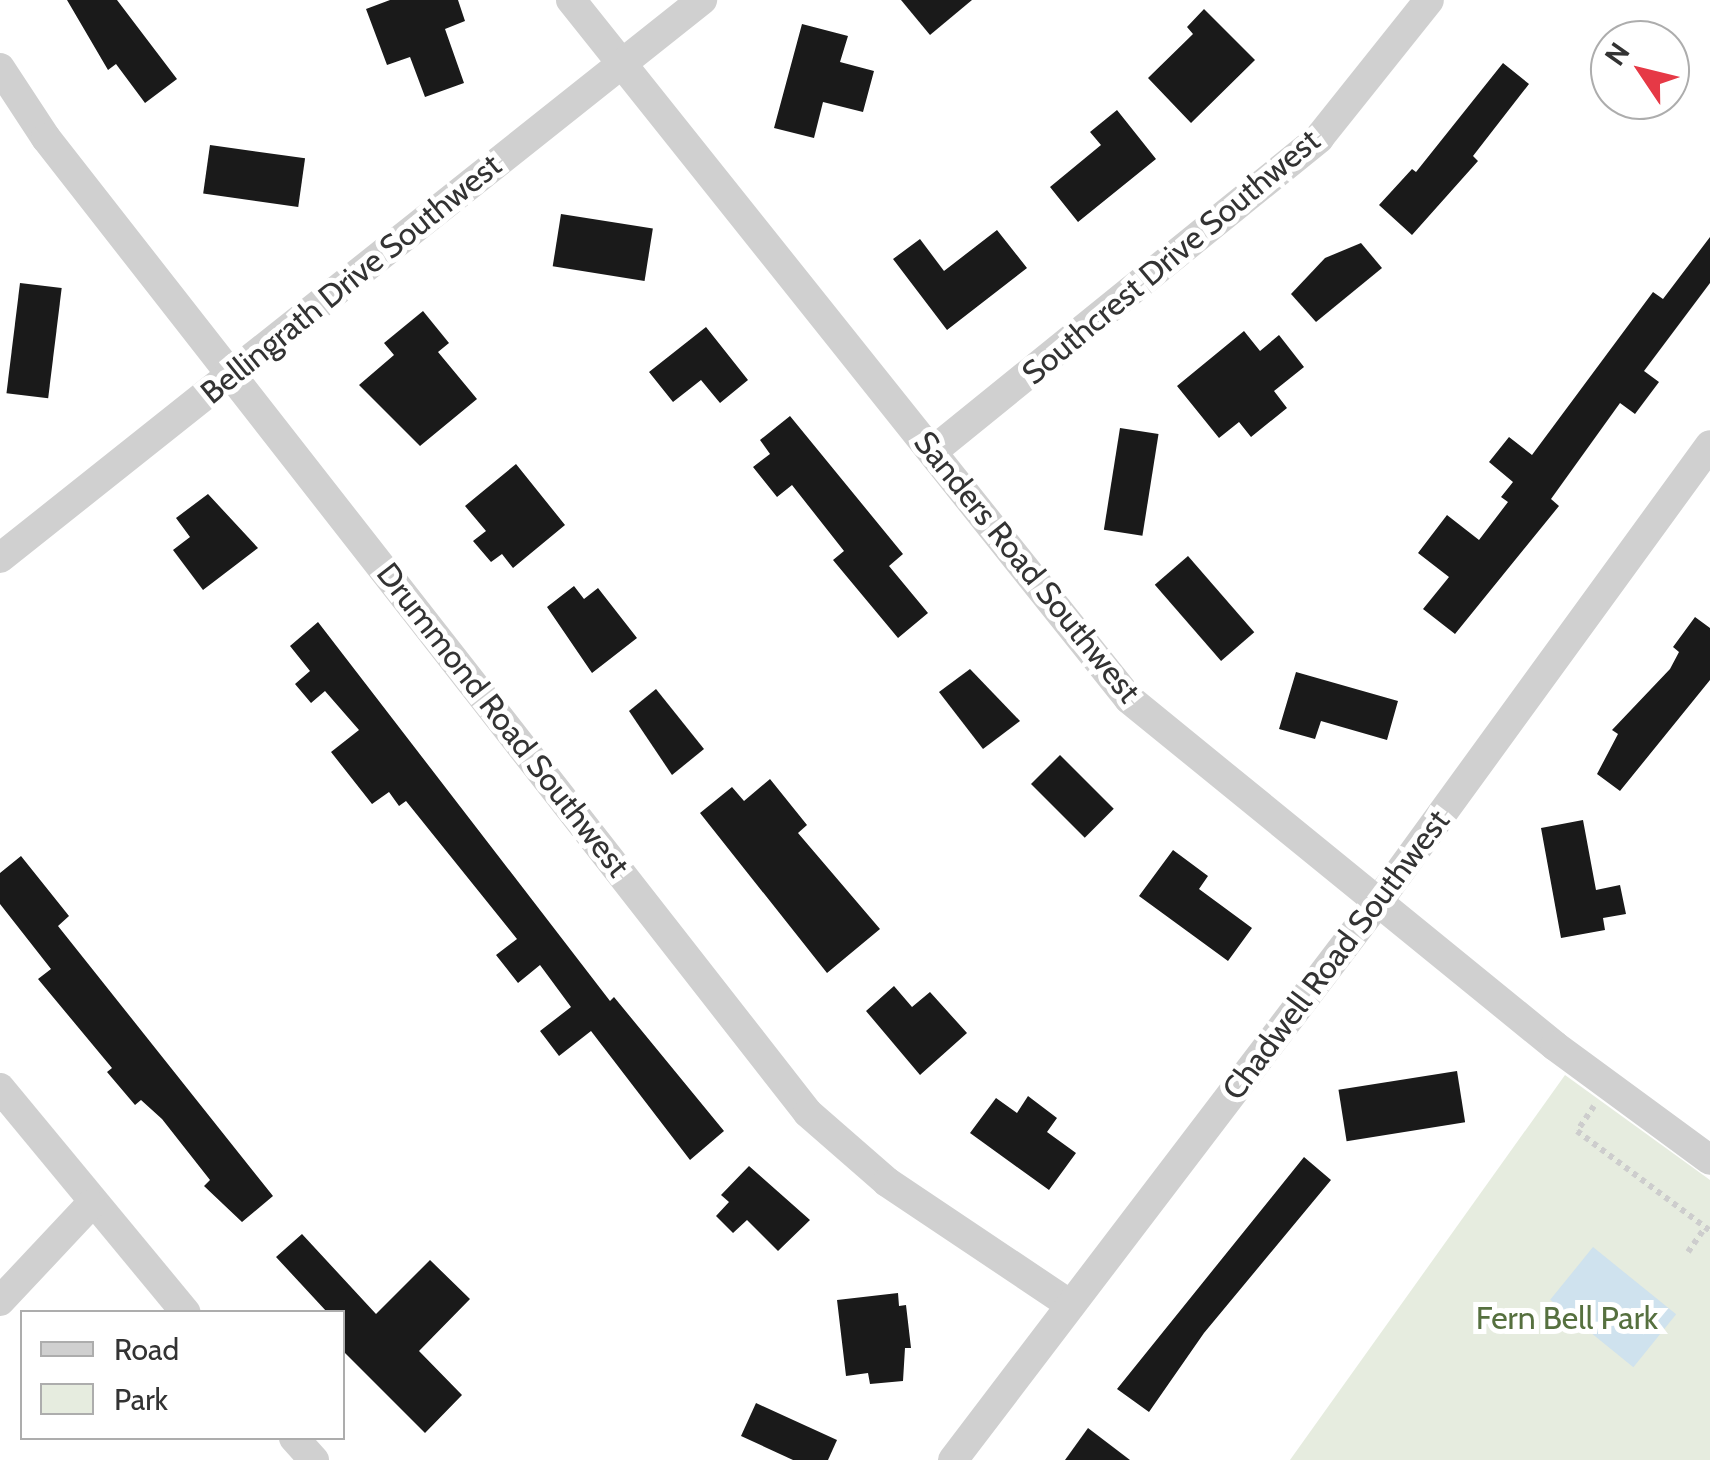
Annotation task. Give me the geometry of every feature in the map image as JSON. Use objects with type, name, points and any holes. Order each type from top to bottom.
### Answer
[{"type":"street","name":"Sanders Road Southwest","points":[[570,0],[1129,699],[1377,903],[1710,1160]]},
{"type":"street","name":"Bellingrath Drive Southwest","points":[[0,558],[702,0]]},
{"type":"street","name":"Southcrest Drive Southwest","points":[[933,451],[1319,138],[1430,0]]},
{"type":"street","name":"Drummond Road Southwest","points":[[0,68],[46,138],[808,1114],[887,1182],[1071,1305]]},
{"type":"street","name":"Chadwell Road Southwest","points":[[953,1460],[1377,903],[1710,445]]},
{"type":"street","points":[[0,1088],[90,1205],[183,1310]]},
{"type":"street","points":[[0,1301],[90,1205]]},
{"type":"street","points":[[296,1440],[314,1460]]},
{"type":"path","points":[[1595,1105],[1577,1131],[1708,1230],[1688,1252]]},
{"type":"green space","name":"Fern Bell Park","points":[[1565,1075],[1710,1180],[1710,1460],[1290,1460]]},
{"type":"water","points":[[1593,1247],[1676,1314],[1633,1367],[1550,1300]]},
{"type":"building","points":[[67,0],[117,0],[177,79],[145,103],[116,64],[108,70]]},
{"type":"building","points":[[390,0],[458,0],[465,21],[445,29],[464,83],[425,97],[410,57],[387,65],[366,9]]},
{"type":"building","points":[[901,0],[972,0],[930,35]]},
{"type":"building","points":[[1204,9],[1255,60],[1191,123],[1148,78],[1193,34],[1187,27]]},
{"type":"building","points":[[802,24],[848,36],[840,62],[874,71],[863,112],[823,102],[814,138],[774,128]]},
{"type":"building","points":[[1503,63],[1529,84],[1473,156],[1478,161],[1412,235],[1379,205],[1412,169],[1416,172]]},
{"type":"building","points":[[1117,110],[1156,159],[1078,222],[1050,187],[1101,145],[1090,132]]},
{"type":"building","points":[[210,145],[305,158],[298,207],[203,194]]},
{"type":"building","points":[[561,214],[653,229],[645,281],[553,266]]},
{"type":"building","points":[[997,230],[1027,268],[947,330],[893,259],[920,239],[944,271]]},
{"type":"building","points":[[1710,237],[1710,283],[1644,371],[1659,382],[1635,414],[1620,403],[1551,499],[1559,506],[1455,634],[1423,609],[1449,577],[1418,553],[1447,515],[1479,540],[1508,502],[1501,497],[1513,482],[1489,462],[1509,437],[1532,455],[1653,292],[1663,299]]},
{"type":"building","points":[[1361,243],[1382,268],[1316,322],[1291,294],[1325,258]]},
{"type":"building","points":[[20,283],[62,288],[48,398],[6,393]]},
{"type":"building","points":[[423,311],[449,343],[438,352],[477,399],[420,446],[359,385],[394,355],[384,343]]},
{"type":"building","points":[[706,327],[748,380],[720,403],[701,380],[673,402],[649,372]]},
{"type":"building","points":[[1244,331],[1260,351],[1279,335],[1304,367],[1274,391],[1287,408],[1251,437],[1239,422],[1219,438],[1177,386]]},
{"type":"building","points":[[790,416],[903,554],[889,566],[928,613],[898,638],[833,560],[844,551],[792,485],[777,497],[753,467],[770,454],[760,440]]},
{"type":"building","points":[[1120,428],[1159,434],[1142,536],[1104,530]]},
{"type":"building","points":[[516,464],[565,525],[513,568],[502,554],[491,562],[473,541],[486,531],[465,506]]},
{"type":"building","points":[[208,494],[258,548],[203,590],[173,550],[190,537],[176,518]]},
{"type":"building","points":[[1188,556],[1254,632],[1221,661],[1155,585]]},
{"type":"building","points":[[574,586],[584,599],[598,588],[637,638],[592,673],[547,607]]},
{"type":"building","points":[[1695,617],[1710,628],[1710,680],[1620,791],[1597,774],[1618,734],[1612,730],[1670,669],[1679,652],[1673,647]]},
{"type":"building","points":[[318,622],[610,1001],[614,997],[724,1131],[690,1160],[591,1031],[559,1056],[540,1031],[571,1007],[540,965],[518,983],[496,955],[517,939],[406,801],[399,806],[389,792],[372,804],[331,752],[359,730],[325,691],[311,703],[295,684],[310,671],[290,646]]},
{"type":"building","points":[[970,669],[1020,721],[983,749],[939,692]]},
{"type":"building","points":[[1296,672],[1398,701],[1387,740],[1321,721],[1315,739],[1279,729]]},
{"type":"building","points":[[656,689],[704,749],[672,775],[629,711]]},
{"type":"building","points":[[1060,755],[1114,809],[1085,838],[1031,784]]},
{"type":"building","points":[[770,779],[807,825],[798,833],[880,929],[827,973],[700,813],[732,787],[744,801]]},
{"type":"building","points":[[1583,820],[1596,890],[1620,885],[1626,914],[1603,918],[1605,930],[1561,938],[1541,828]]},
{"type":"building","points":[[1173,850],[1208,876],[1199,889],[1252,928],[1228,961],[1139,896]]},
{"type":"building","points":[[21,856],[69,916],[58,926],[273,1196],[242,1222],[204,1186],[210,1180],[162,1119],[141,1100],[135,1105],[107,1072],[112,1068],[38,979],[51,969],[0,904],[0,873]]},
{"type":"building","points":[[894,986],[912,1007],[930,992],[967,1033],[920,1075],[866,1011]]},
{"type":"building","points":[[1457,1071],[1465,1122],[1347,1141],[1338,1090]]},
{"type":"building","points":[[1028,1096],[1057,1118],[1047,1132],[1076,1153],[1049,1190],[970,1133],[996,1098],[1017,1113]]},
{"type":"building","points":[[1304,1157],[1331,1180],[1204,1333],[1149,1412],[1117,1389]]},
{"type":"building","points":[[749,1166],[810,1220],[778,1251],[747,1220],[733,1233],[716,1216],[729,1202],[721,1195]]},
{"type":"building","points":[[302,1234],[376,1314],[430,1260],[470,1299],[419,1351],[462,1395],[425,1433],[345,1353],[345,1310],[325,1310],[276,1257]]},
{"type":"building","points":[[898,1293],[899,1306],[906,1305],[911,1348],[905,1348],[903,1381],[870,1384],[868,1373],[846,1376],[837,1300]]},
{"type":"building","points":[[756,1403],[837,1440],[828,1460],[793,1460],[741,1436]]},
{"type":"building","points":[[1088,1428],[1130,1460],[1065,1460]]}]
